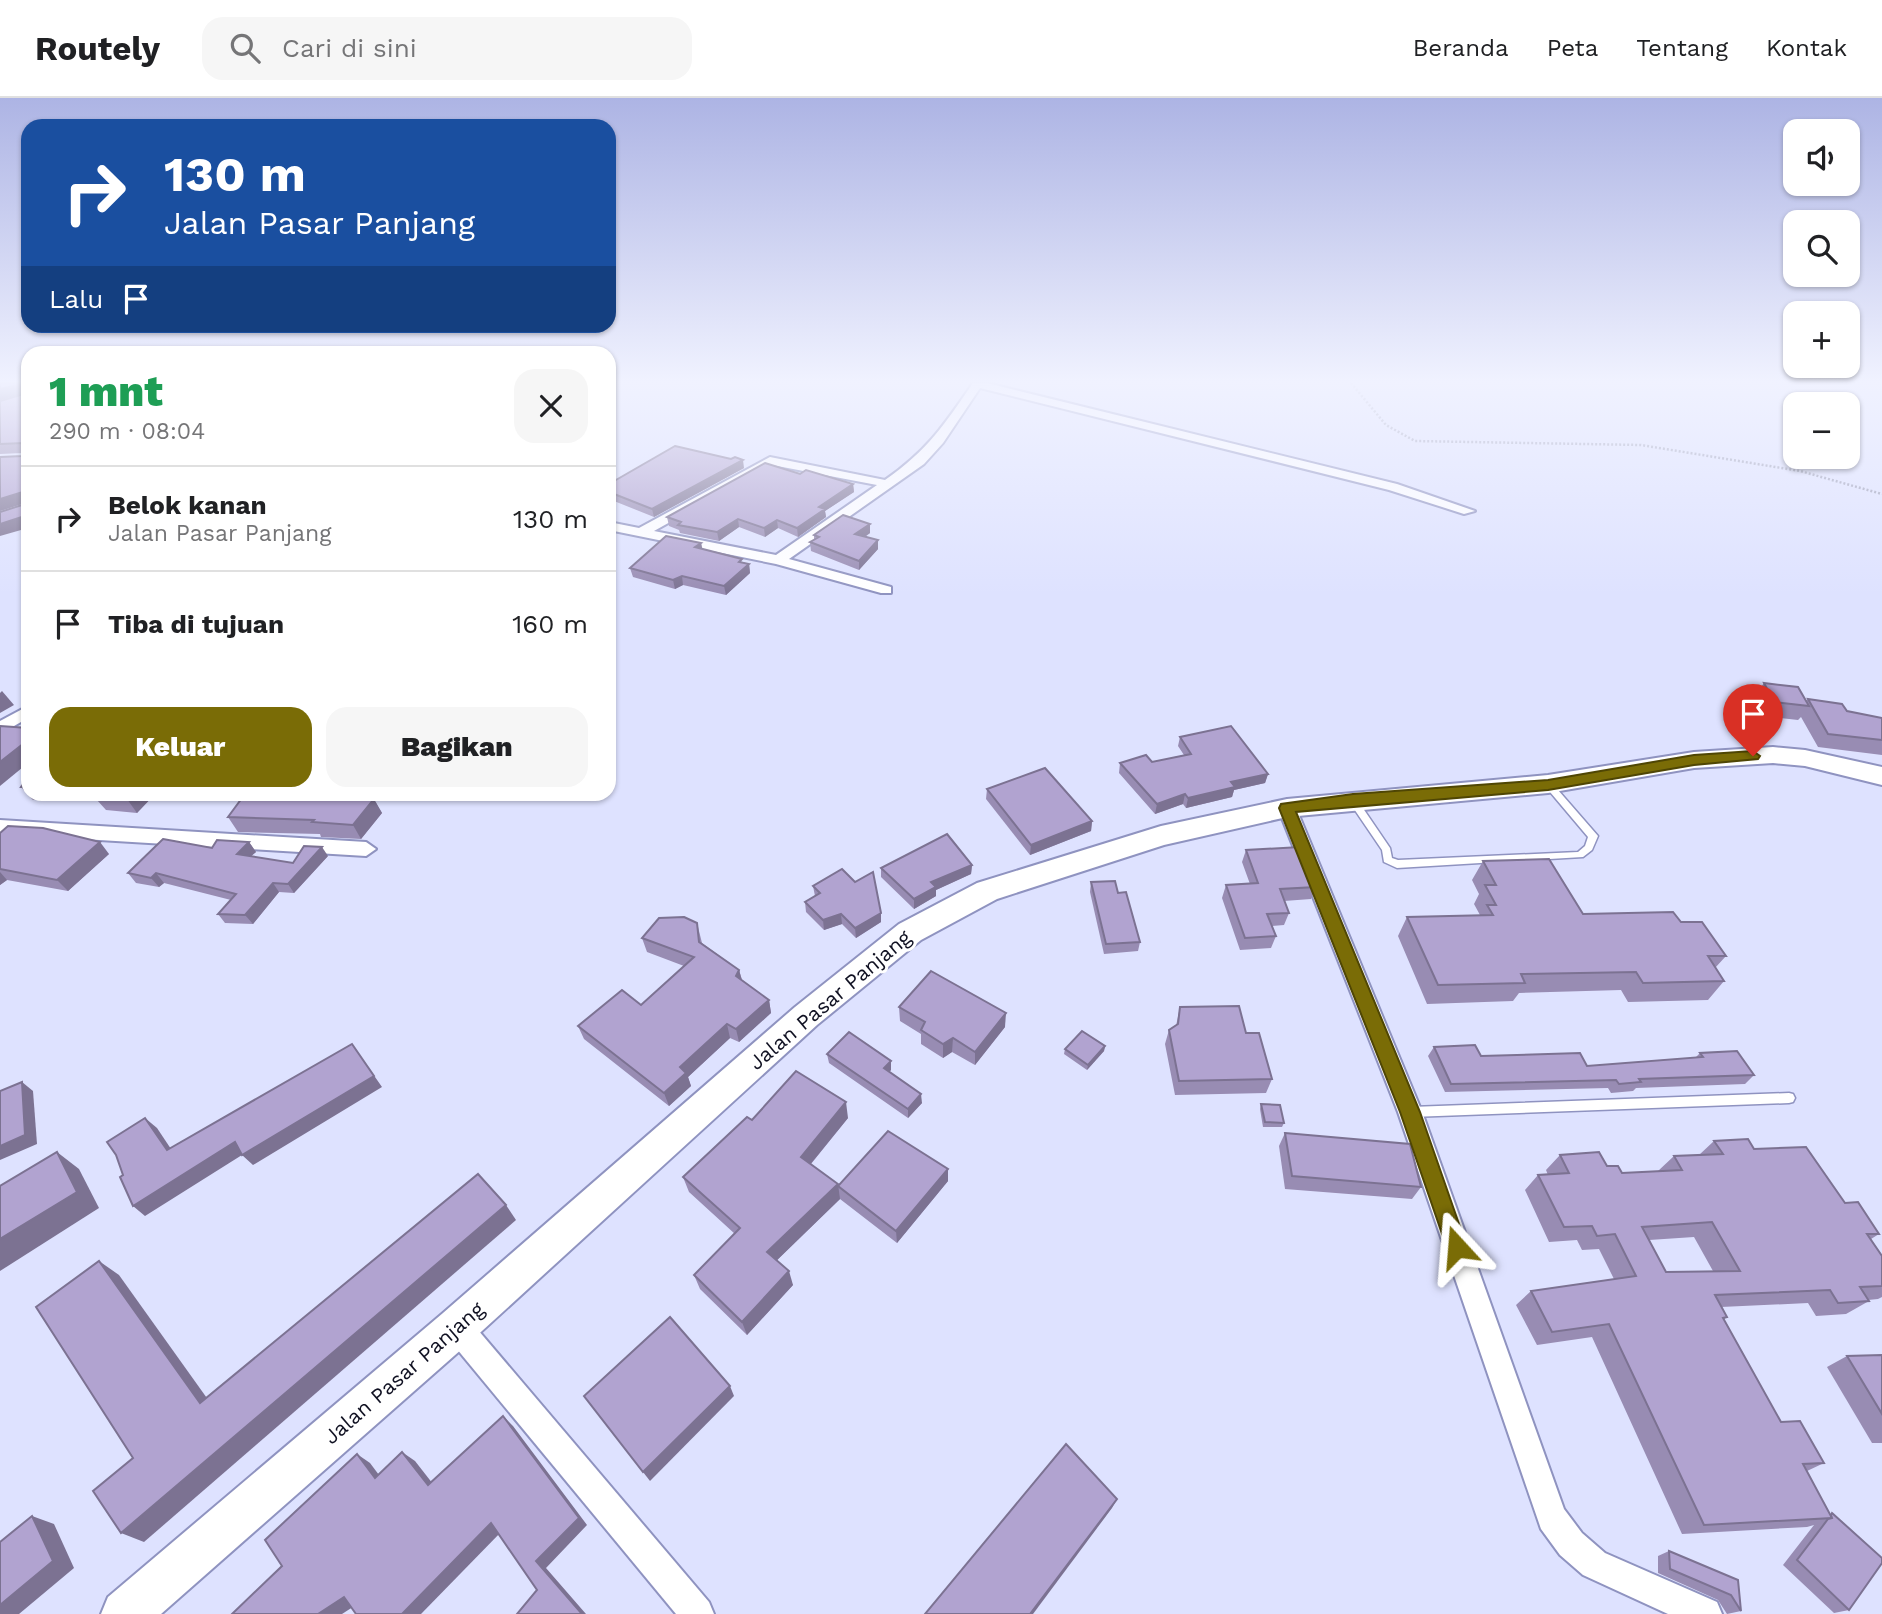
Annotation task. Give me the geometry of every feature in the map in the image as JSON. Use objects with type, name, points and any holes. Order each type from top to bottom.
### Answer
[{"type":"main road","name":"Jalan Pasar Panjang","points":[[125,1614],[457,1327],[806,1016],[910,932],[987,891],[1161,836],[1287,808],[1353,800],[1548,785],[1694,760],[1773,755],[1805,758],[1882,776]]},
{"type":"street","points":[[778,560],[889,484],[927,454]]},
{"type":"street","points":[[1260,454],[1393,487],[1469,511]]},
{"type":"street","points":[[640,533],[770,461],[889,484]]},
{"type":"street","points":[[616,528],[778,560],[886,590]]},
{"type":"street","points":[[0,729],[21,716]]},
{"type":"street","points":[[1287,808],[1410,1112],[1552,1518],[1571,1544],[1594,1564],[1705,1614]]},
{"type":"street","points":[[0,827],[366,849]]},
{"type":"street","points":[[457,1327],[697,1614]]},
{"type":"lane","points":[[1353,800],[1387,850],[1387,860],[1397,864],[1580,855],[1589,848],[1593,836],[1548,785]]},
{"type":"lane","points":[[1410,1112],[1788,1098]]},
{"type":"path","points":[[1695,454],[1800,471],[1882,494]]},
{"type":"building","points":[[662,454],[708,454],[743,460],[652,509],[616,495],[616,480]]},
{"type":"building","points":[[21,456],[21,493],[0,499],[0,457]]},
{"type":"building","points":[[765,463],[800,474],[806,470],[853,484],[819,507],[825,509],[797,528],[777,520],[764,528],[738,519],[717,532],[678,525],[681,522],[667,517]]},
{"type":"building","points":[[21,505],[21,517],[0,524],[0,512]]},
{"type":"building","points":[[843,515],[870,524],[855,534],[878,540],[859,561],[810,542],[819,537],[814,535]]},
{"type":"building","points":[[666,536],[701,543],[695,547],[742,559],[739,562],[749,564],[724,586],[682,576],[673,580],[630,568]]},
{"type":"building","points":[[1764,683],[1798,687],[1809,706],[1774,702]]},
{"type":"building","points":[[1808,699],[1842,704],[1847,711],[1882,718],[1882,740],[1828,734]]},
{"type":"building","points":[[0,726],[21,728],[21,746],[0,762]]},
{"type":"building","points":[[1231,726],[1268,774],[1231,782],[1235,787],[1188,798],[1185,794],[1157,804],[1120,763],[1146,755],[1152,762],[1191,754],[1180,737]]},
{"type":"building","points":[[1045,768],[1092,821],[1031,845],[987,789]]},
{"type":"building","points":[[240,801],[372,801],[353,825],[312,822],[314,820],[228,817]]},
{"type":"building","points":[[8,826],[43,828],[100,842],[57,880],[0,869],[0,833]]},
{"type":"building","points":[[947,834],[972,865],[931,882],[936,887],[914,899],[881,868]]},
{"type":"building","points":[[163,839],[212,848],[217,840],[249,842],[237,854],[293,863],[304,846],[322,847],[288,884],[273,883],[245,915],[218,914],[236,894],[156,873],[151,878],[128,873]]},
{"type":"building","points":[[1300,847],[1316,887],[1280,889],[1289,913],[1267,914],[1276,936],[1245,938],[1226,885],[1258,883],[1246,850]]},
{"type":"building","points":[[1549,859],[1583,914],[1673,912],[1681,922],[1702,922],[1726,956],[1708,956],[1724,981],[1643,983],[1636,972],[1521,974],[1525,983],[1438,985],[1407,917],[1493,915],[1487,905],[1496,905],[1485,885],[1496,885],[1483,861]]},
{"type":"building","points":[[842,869],[855,882],[873,872],[881,913],[855,928],[841,914],[823,920],[805,902],[820,893],[813,886]]},
{"type":"building","points":[[1115,881],[1118,893],[1126,892],[1140,942],[1106,944],[1091,882]]},
{"type":"building","points":[[684,917],[697,923],[699,942],[739,970],[736,976],[769,1000],[736,1029],[727,1024],[680,1067],[686,1073],[664,1093],[578,1026],[622,990],[641,1005],[694,957],[642,938],[659,918]]},
{"type":"building","points":[[931,971],[1006,1013],[975,1052],[953,1038],[943,1044],[921,1030],[925,1022],[899,1007]]},
{"type":"building","points":[[1239,1006],[1246,1033],[1259,1033],[1272,1079],[1179,1081],[1169,1030],[1178,1024],[1180,1007]]},
{"type":"building","points":[[1082,1031],[1105,1046],[1088,1065],[1065,1049]]},
{"type":"building","points":[[849,1032],[891,1061],[884,1068],[921,1094],[908,1109],[827,1054]]},
{"type":"building","points":[[352,1044],[374,1076],[242,1155],[235,1142],[133,1206],[120,1177],[123,1175],[116,1155],[107,1142],[145,1118],[167,1150]]},
{"type":"building","points":[[1475,1045],[1481,1056],[1580,1053],[1587,1066],[1703,1057],[1700,1053],[1737,1051],[1754,1075],[1639,1079],[1641,1082],[1619,1084],[1616,1080],[1451,1084],[1434,1047]]},
{"type":"building","points":[[796,1071],[846,1102],[801,1157],[838,1184],[767,1252],[789,1271],[742,1322],[694,1275],[740,1228],[683,1177],[747,1117],[752,1120]]},
{"type":"building","points":[[22,1082],[25,1135],[0,1146],[0,1091]]},
{"type":"building","points":[[1261,1104],[1280,1105],[1284,1123],[1265,1122]]},
{"type":"building","points":[[888,1131],[948,1169],[896,1231],[838,1186]]},
{"type":"building","points":[[1285,1133],[1410,1144],[1421,1187],[1292,1176]]},
{"type":"building","points":[[1748,1139],[1754,1149],[1806,1147],[1845,1203],[1858,1202],[1879,1234],[1867,1234],[1882,1256],[1882,1286],[1860,1287],[1869,1301],[1838,1303],[1830,1290],[1715,1295],[1727,1317],[1723,1318],[1781,1422],[1800,1421],[1824,1463],[1803,1464],[1832,1518],[1704,1525],[1609,1324],[1552,1332],[1531,1291],[1636,1276],[1615,1234],[1597,1236],[1592,1226],[1564,1227],[1538,1175],[1569,1173],[1560,1155],[1599,1152],[1607,1166],[1618,1166],[1622,1173],[1682,1170],[1674,1156],[1723,1154],[1714,1141]],"holes":[[[1712,1222],[1740,1271],[1666,1272],[1642,1227]]]},
{"type":"building","points":[[57,1152],[77,1192],[0,1239],[0,1186]]},
{"type":"building","points":[[478,1174],[506,1205],[121,1533],[93,1491],[133,1458],[36,1307],[99,1261],[200,1403]]},
{"type":"building","points":[[670,1317],[730,1386],[643,1472],[584,1396]]},
{"type":"building","points":[[1882,1355],[1882,1414],[1847,1356]]},
{"type":"building","points":[[503,1416],[579,1518],[536,1561],[582,1614],[517,1614],[537,1590],[491,1523],[402,1614],[356,1614],[344,1597],[318,1614],[232,1614],[282,1566],[265,1540],[357,1454],[375,1478],[402,1452],[428,1485]]},
{"type":"building","points":[[1066,1444],[1117,1499],[1030,1614],[925,1614]]},
{"type":"building","points":[[1832,1513],[1882,1558],[1882,1563],[1849,1610],[1797,1560],[1828,1519],[1832,1518]]},
{"type":"building","points":[[32,1516],[53,1561],[0,1605],[0,1542]]},
{"type":"building","points":[[1669,1551],[1738,1580],[1741,1611],[1731,1595],[1670,1569]]},
{"type":"route","points":[[1457,1247],[1410,1112],[1287,808],[1353,800],[1548,785],[1694,760],[1753,756]]}]
